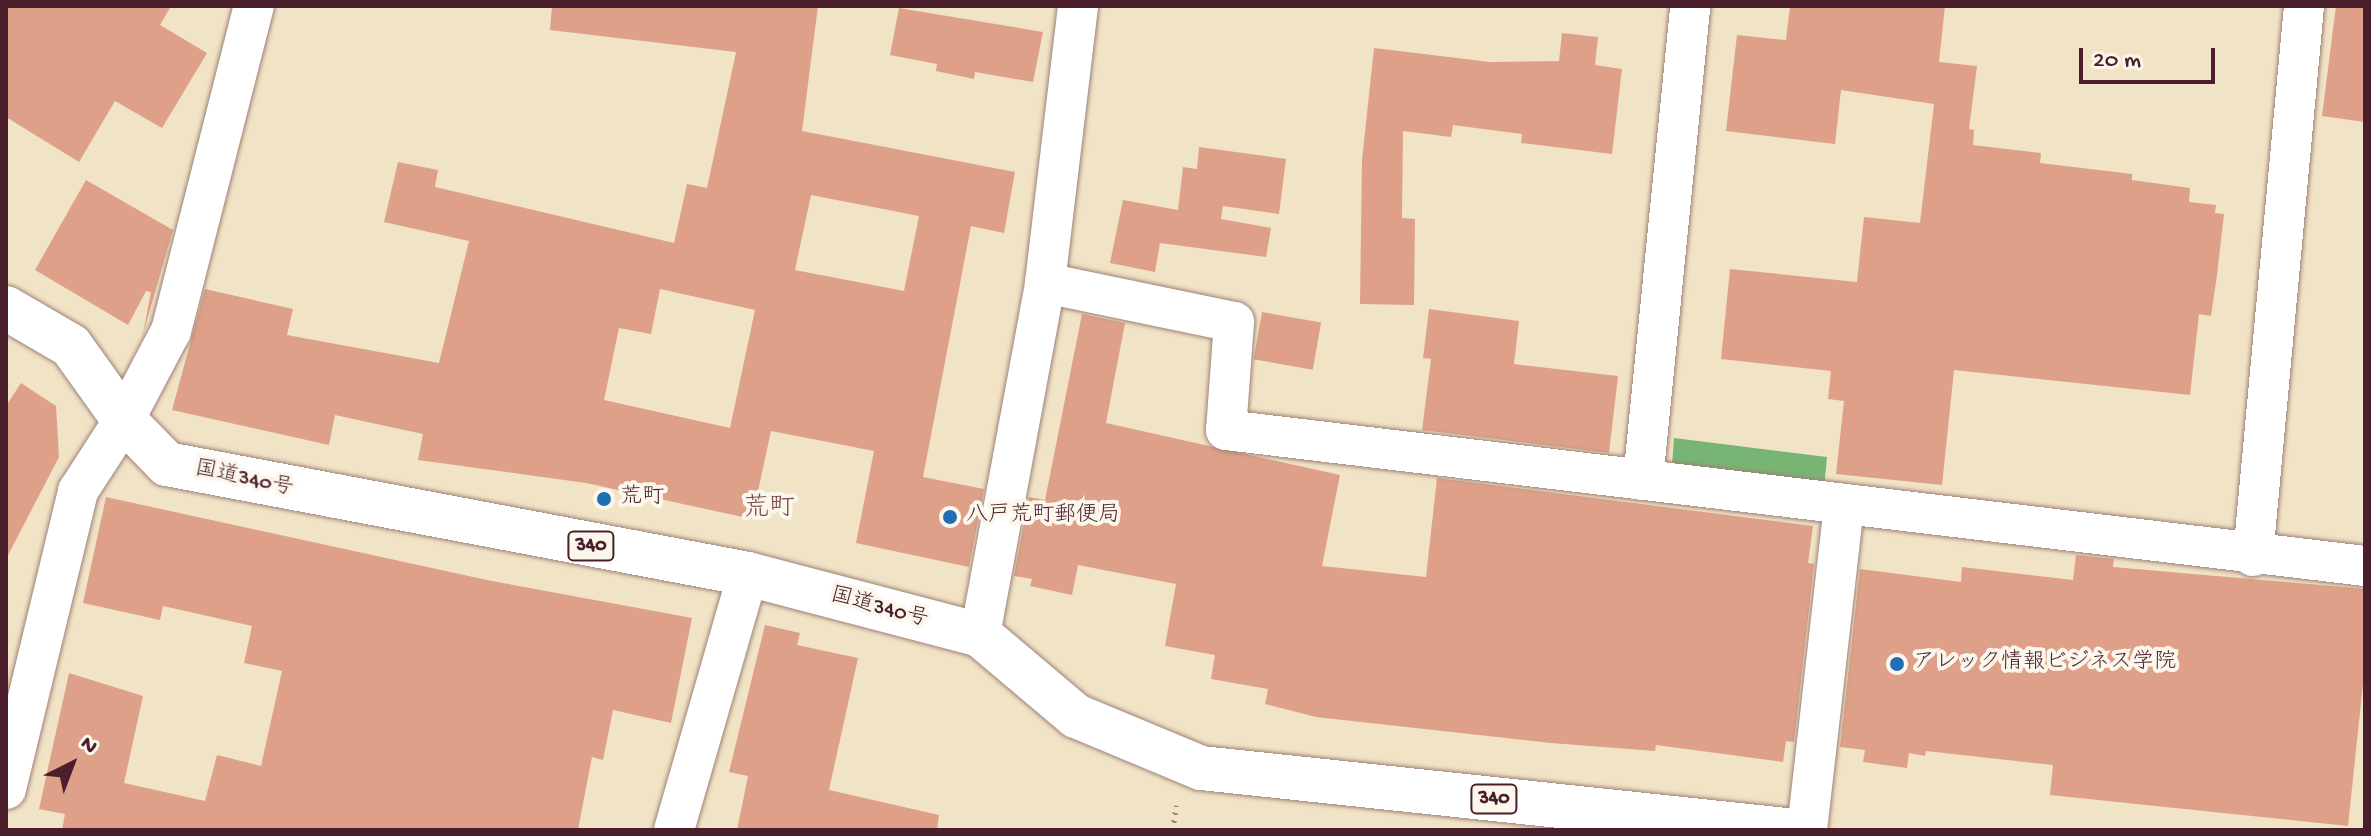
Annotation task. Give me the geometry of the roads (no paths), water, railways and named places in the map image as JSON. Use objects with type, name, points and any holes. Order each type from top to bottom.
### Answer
[{"type":"highway","name":"国道340号","points":[[6,308],[71,346],[124,420],[167,464],[748,574],[980,635],[1076,716],[1201,768],[1786,830]]},
{"type":"street","points":[[6,789],[78,491],[124,420],[171,331],[254,6]]},
{"type":"street","points":[[980,635],[1045,283],[1078,6]]},
{"type":"street","points":[[1643,480],[1690,6]]},
{"type":"street","points":[[2253,556],[2304,6]]},
{"type":"street","points":[[1045,283],[1234,322],[1226,430],[2253,556],[2365,566]]},
{"type":"street","points":[[1807,830],[1844,505]]},
{"type":"street","points":[[674,830],[748,574]]},
{"type":"place","name":"荒町","points":[[604,499]]},
{"type":"place","name":"八戸荒町郵便局","points":[[950,517]]},
{"type":"place","name":"アレック情報ビジネス学院","points":[[1897,664]]},
{"type":"district","name":"荒町","points":[[769,510]]}]
